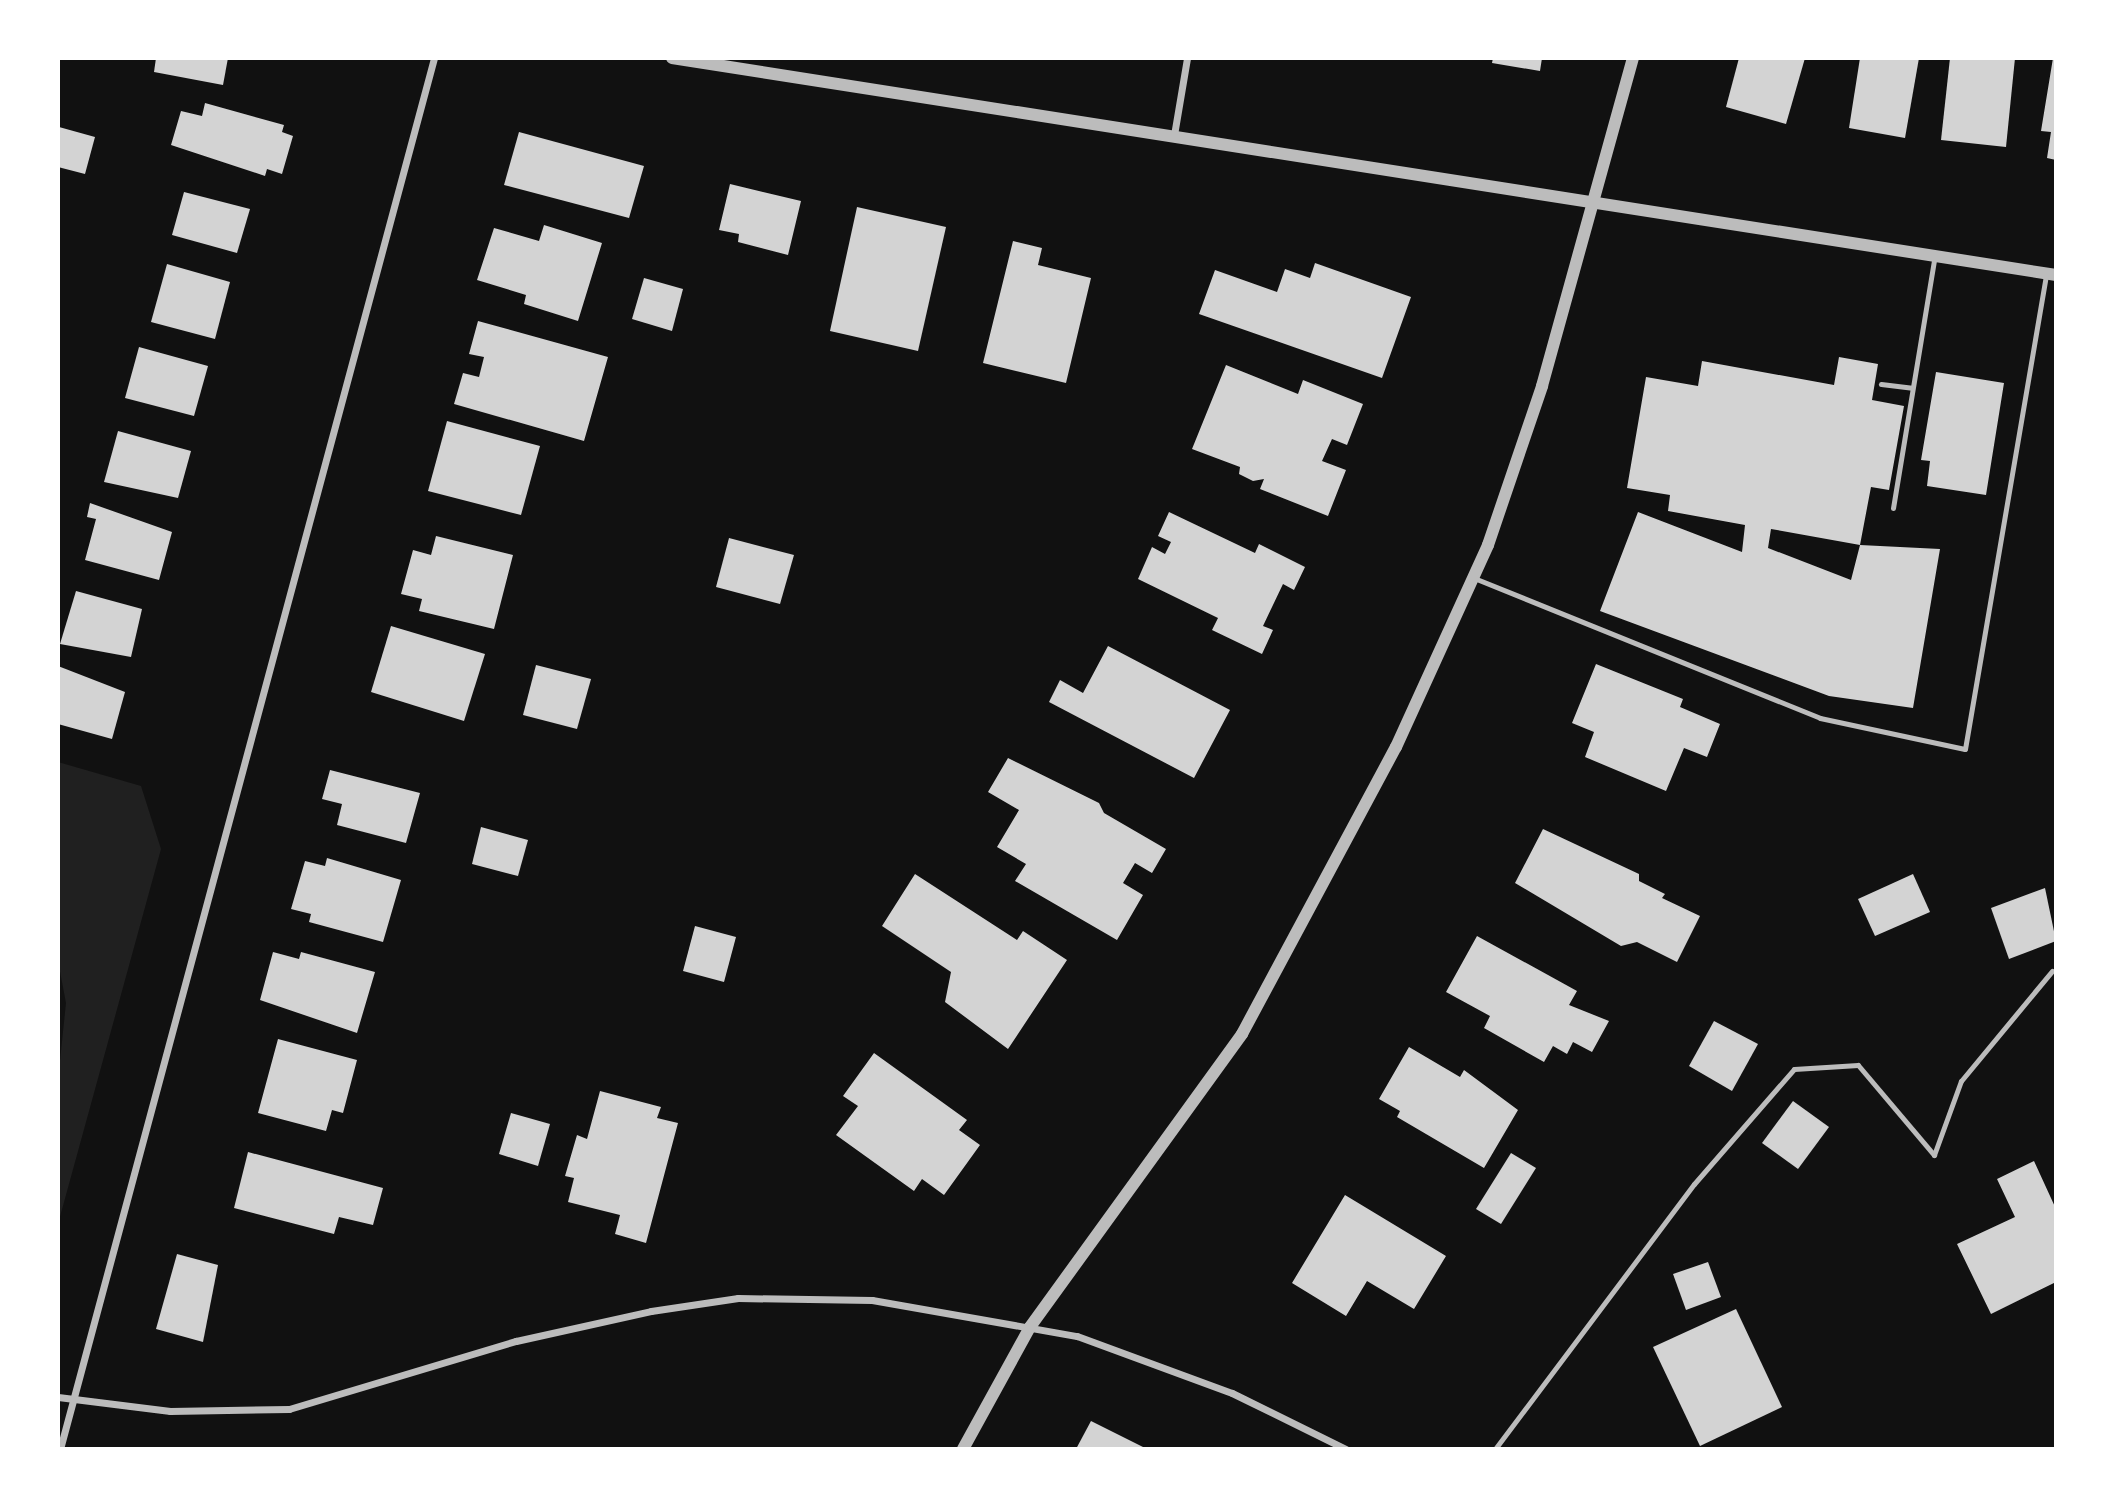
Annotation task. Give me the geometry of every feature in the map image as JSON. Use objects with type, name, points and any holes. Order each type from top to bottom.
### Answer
[{"type":"street","points":[[60,1449],[434,58]]},
{"type":"street","points":[[672,58],[2051,274]]},
{"type":"street","points":[[1174,135],[1187,58]]},
{"type":"street","points":[[963,1449],[1030,1327],[1242,1034],[1347,846],[1473,577],[1542,386],[1595,204],[1633,58]]},
{"type":"street","points":[[58,1397],[170,1411],[289,1409],[516,1341],[738,1298],[872,1300],[1030,1327],[1145,1359],[1346,1449]]},
{"type":"lane","points":[[1893,508],[1935,255]]},
{"type":"lane","points":[[1473,577],[1820,718],[1965,749],[2051,274]]},
{"type":"lane","points":[[1881,384],[1912,388]]},
{"type":"lane","points":[[1495,1449],[1694,1184],[1794,1069],[1858,1065],[1934,1155],[1961,1081],[2052,971]]},
{"type":"shaded area","points":[[58,762],[141,786],[161,849],[58,1224],[58,1080],[66,1003],[58,961]]},
{"type":"building","points":[[156,58],[228,58],[223,85],[154,72]]},
{"type":"building","points":[[1493,58],[1542,58],[1540,71],[1492,63]]},
{"type":"building","points":[[1739,58],[1805,58],[1786,124],[1726,107]]},
{"type":"building","points":[[1860,58],[1919,58],[1905,138],[1849,128]]},
{"type":"building","points":[[1950,58],[2015,58],[2006,147],[1941,140]]},
{"type":"building","points":[[2053,58],[2056,58],[2056,160],[2047,158],[2051,132],[2041,131]]},
{"type":"building","points":[[205,103],[284,125],[282,132],[293,136],[282,174],[267,169],[265,176],[171,145],[181,111],[202,116]]},
{"type":"building","points":[[59,127],[95,137],[85,174],[58,167]]},
{"type":"building","points":[[519,132],[644,166],[629,218],[504,185]]},
{"type":"building","points":[[730,184],[801,201],[788,255],[738,242],[739,234],[719,230]]},
{"type":"building","points":[[184,192],[250,209],[237,253],[172,235]]},
{"type":"building","points":[[857,207],[946,227],[918,351],[830,331]]},
{"type":"building","points":[[544,225],[602,243],[578,321],[524,304],[526,295],[477,280],[494,228],[539,241]]},
{"type":"building","points":[[1013,241],[1042,248],[1038,265],[1091,278],[1066,383],[983,363]]},
{"type":"building","points":[[1315,263],[1411,297],[1382,378],[1199,314],[1215,270],[1277,292],[1285,269],[1310,278]]},
{"type":"building","points":[[167,264],[230,282],[215,339],[151,322]]},
{"type":"building","points":[[644,278],[683,289],[672,331],[632,319]]},
{"type":"building","points":[[478,321],[608,357],[584,441],[454,404],[463,373],[479,377],[484,357],[469,354]]},
{"type":"building","points":[[139,347],[208,366],[194,416],[125,398]]},
{"type":"building","points":[[1839,357],[1878,364],[1872,400],[1904,406],[1889,490],[1871,487],[1860,545],[1940,549],[1913,708],[1829,696],[1600,611],[1638,512],[1742,552],[1745,525],[1668,511],[1670,495],[1627,488],[1646,377],[1698,386],[1702,361],[1834,385]],"holes":[[[1771,529],[1860,545],[1851,580],[1768,548]]]},
{"type":"building","points":[[1226,365],[1298,394],[1303,380],[1363,404],[1347,445],[1332,439],[1322,461],[1346,470],[1328,516],[1260,489],[1264,479],[1253,481],[1239,474],[1240,467],[1192,449]]},
{"type":"building","points":[[1936,372],[2004,383],[1986,495],[1927,486],[1930,461],[1921,460]]},
{"type":"building","points":[[447,421],[540,446],[521,515],[428,491]]},
{"type":"building","points":[[118,431],[191,451],[178,498],[104,482]]},
{"type":"building","points":[[90,503],[172,532],[159,580],[85,560],[96,519],[87,517]]},
{"type":"building","points":[[1169,512],[1255,553],[1259,544],[1305,567],[1294,590],[1283,584],[1263,626],[1273,630],[1262,654],[1212,630],[1218,618],[1138,579],[1152,547],[1165,554],[1171,542],[1158,536]]},
{"type":"building","points":[[436,536],[513,555],[494,629],[419,611],[422,599],[401,594],[413,550],[431,555]]},
{"type":"building","points":[[729,538],[794,555],[780,604],[716,587]]},
{"type":"building","points":[[76,591],[142,609],[131,657],[60,644]]},
{"type":"building","points":[[391,626],[485,654],[464,721],[371,692]]},
{"type":"building","points":[[1108,646],[1230,710],[1194,778],[1049,702],[1060,680],[1083,693]]},
{"type":"building","points":[[1596,664],[1683,699],[1680,707],[1720,724],[1707,757],[1684,748],[1666,791],[1585,757],[1594,732],[1572,723]]},
{"type":"building","points":[[536,665],[591,679],[577,729],[523,715]]},
{"type":"building","points":[[58,666],[125,692],[112,739],[58,724]]},
{"type":"building","points":[[1008,758],[1099,803],[1104,813],[1166,849],[1152,873],[1135,863],[1123,883],[1143,895],[1117,940],[1015,881],[1026,864],[997,847],[1019,810],[988,792]]},
{"type":"building","points":[[330,770],[420,793],[406,843],[337,825],[342,804],[322,799]]},
{"type":"building","points":[[481,827],[528,840],[518,876],[472,864]]},
{"type":"building","points":[[1543,829],[1639,874],[1639,881],[1665,894],[1662,898],[1700,916],[1677,962],[1637,942],[1621,946],[1515,883]]},
{"type":"building","points":[[327,858],[401,880],[383,942],[309,922],[311,914],[291,909],[305,861],[325,866]]},
{"type":"building","points":[[915,874],[1017,940],[1023,931],[1067,960],[1008,1049],[945,1002],[951,972],[882,926]]},
{"type":"building","points":[[1913,874],[1930,912],[1875,936],[1858,899]]},
{"type":"building","points":[[2045,888],[2056,941],[2009,959],[1991,908]]},
{"type":"building","points":[[695,926],[736,937],[724,982],[683,971]]},
{"type":"building","points":[[1477,936],[1577,991],[1569,1005],[1609,1021],[1592,1052],[1573,1042],[1567,1054],[1553,1046],[1544,1062],[1484,1028],[1490,1016],[1446,992]]},
{"type":"building","points":[[273,952],[299,959],[301,952],[375,972],[357,1033],[260,1000]]},
{"type":"building","points":[[1714,1021],[1758,1044],[1732,1091],[1689,1066]]},
{"type":"building","points":[[278,1039],[357,1060],[343,1113],[332,1110],[326,1131],[258,1113]]},
{"type":"building","points":[[1409,1047],[1460,1077],[1464,1070],[1518,1110],[1484,1168],[1397,1117],[1400,1111],[1379,1099]]},
{"type":"building","points":[[874,1053],[967,1120],[959,1130],[980,1145],[944,1195],[922,1179],[914,1191],[836,1135],[858,1106],[843,1096]]},
{"type":"building","points":[[600,1091],[661,1107],[657,1118],[678,1123],[646,1243],[615,1234],[620,1215],[568,1202],[574,1178],[565,1176],[577,1135],[587,1139]]},
{"type":"building","points":[[1793,1101],[1829,1127],[1798,1169],[1762,1143]]},
{"type":"building","points":[[511,1113],[550,1124],[538,1166],[499,1154]]},
{"type":"building","points":[[248,1152],[383,1188],[373,1225],[339,1217],[334,1234],[234,1208]]},
{"type":"building","points":[[1511,1153],[1536,1168],[1501,1224],[1476,1209]]},
{"type":"building","points":[[2034,1161],[2056,1209],[2056,1282],[1991,1314],[1957,1244],[2015,1217],[1997,1179]]},
{"type":"building","points":[[1345,1195],[1446,1256],[1414,1309],[1367,1281],[1346,1316],[1292,1283]]},
{"type":"building","points":[[177,1254],[218,1265],[203,1342],[156,1329]]},
{"type":"building","points":[[1708,1262],[1721,1297],[1686,1310],[1673,1274]]},
{"type":"building","points":[[1736,1309],[1782,1407],[1700,1446],[1653,1347]]},
{"type":"building","points":[[1091,1421],[1147,1449],[1076,1449]]}]
